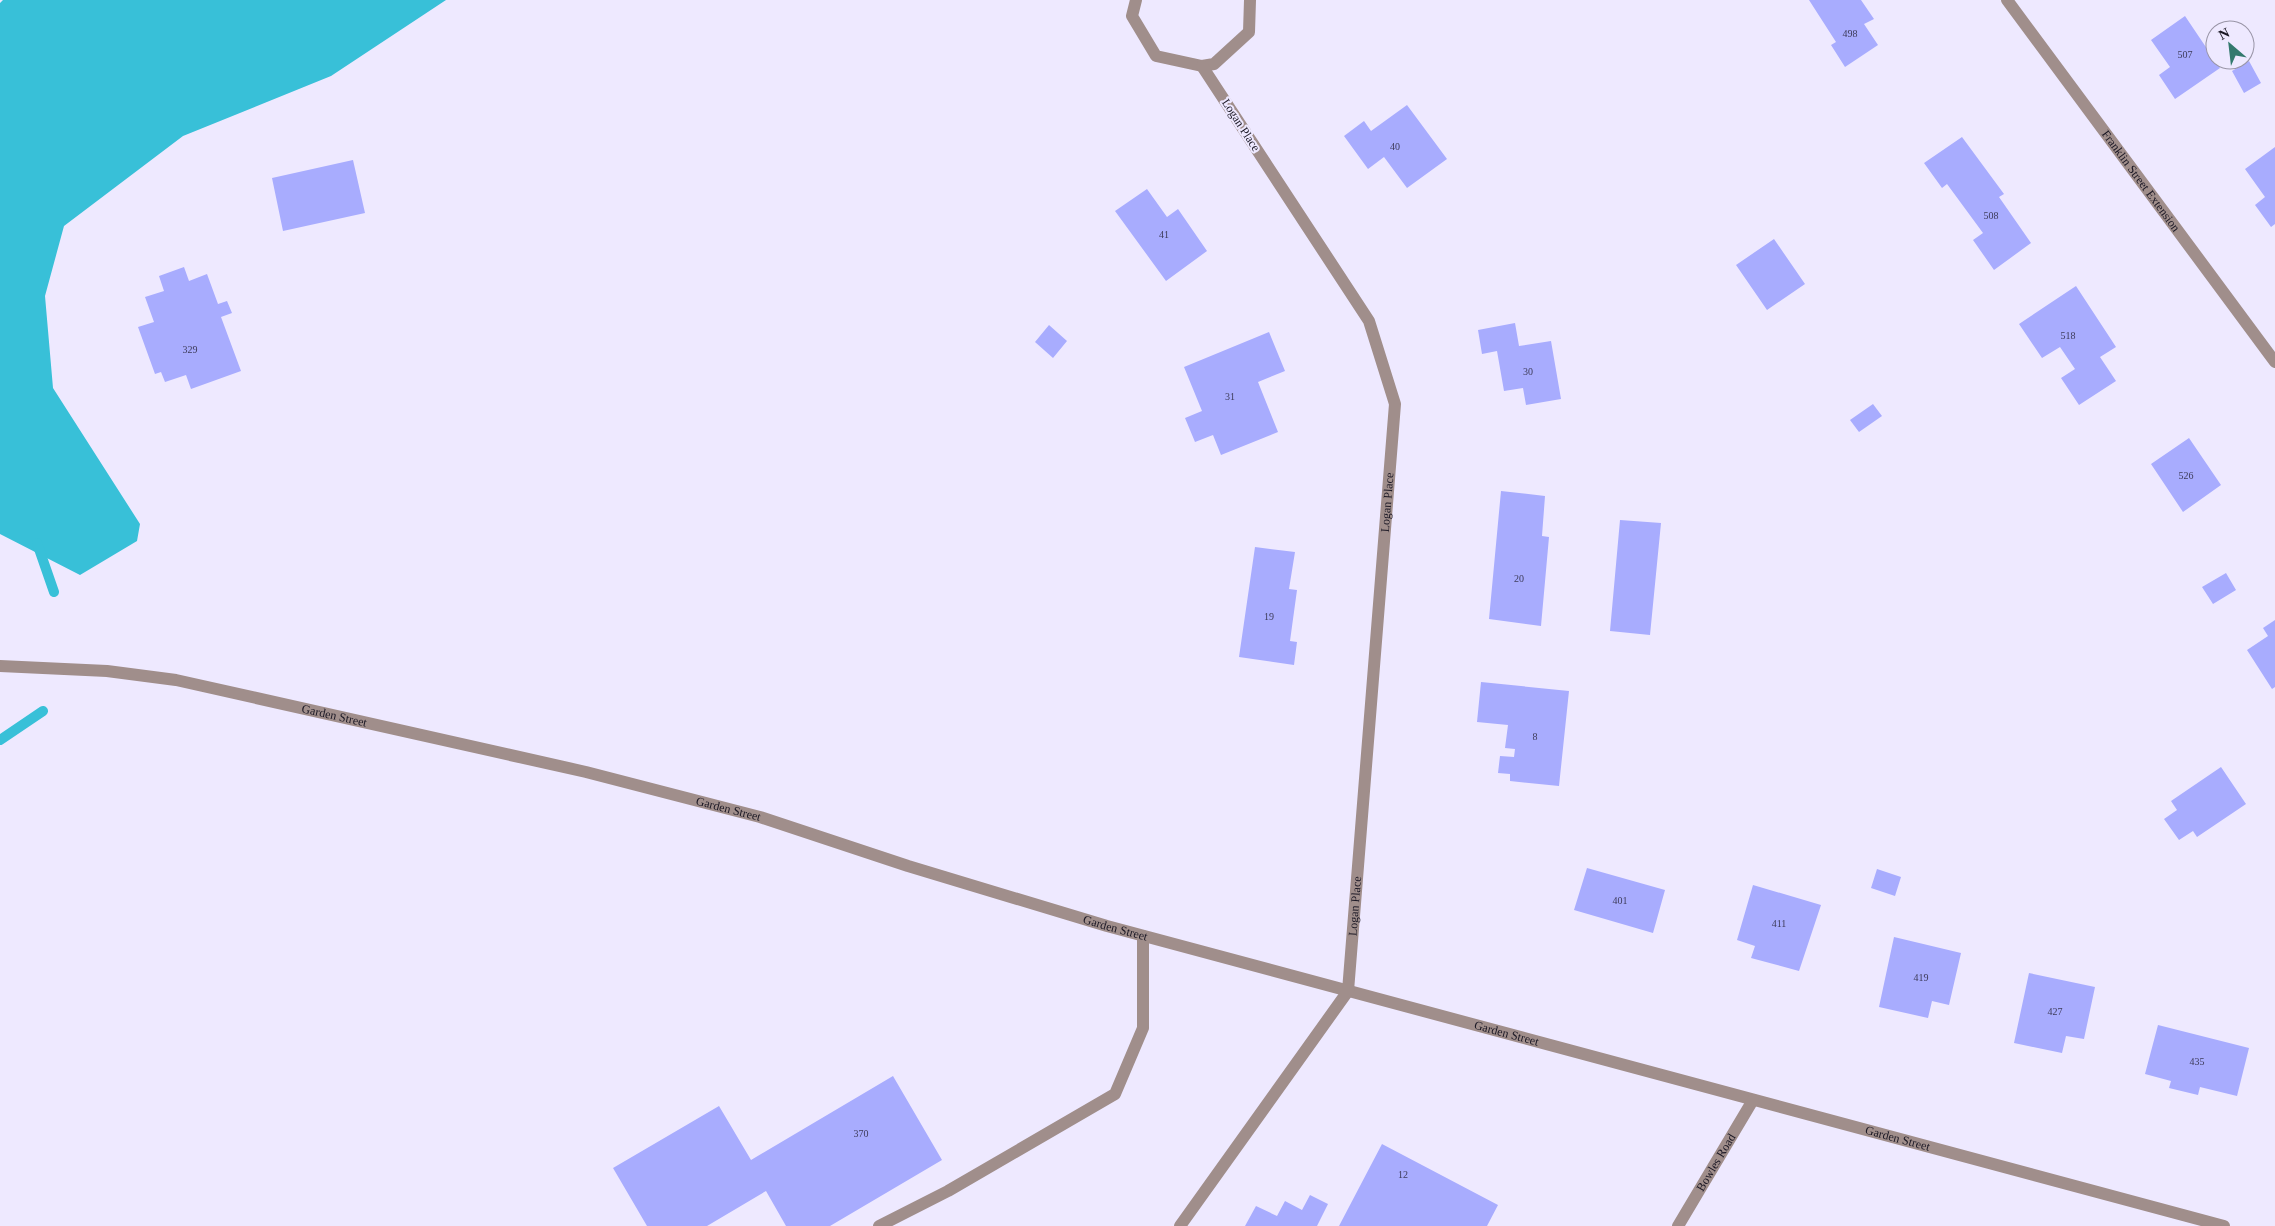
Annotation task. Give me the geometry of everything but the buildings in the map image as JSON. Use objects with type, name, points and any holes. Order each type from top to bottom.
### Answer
[{"type":"street","points":[[1136,0],[1132,16],[1156,56],[1202,66],[1214,64],[1249,32],[1250,0]]},
{"type":"street","name":"Franklin Street Extension","points":[[2007,0],[2275,362]]},
{"type":"street","name":"Logan Place","points":[[1202,66],[1369,321],[1395,404],[1348,991]]},
{"type":"street","name":"Garden Street","points":[[0,666],[107,671],[176,680],[576,770],[760,817],[908,866],[1143,936],[2224,1226]]},
{"type":"street","points":[[879,1226],[948,1191],[1115,1094],[1142,1028],[1143,936]]},
{"type":"street","points":[[1180,1226],[1348,991]]},
{"type":"street","name":"Bowles Road","points":[[1678,1226],[1753,1100]]},
{"type":"water","points":[[3,0],[446,0],[331,76],[183,136],[64,226],[45,296],[53,388],[140,524],[137,541],[80,575],[0,534],[0,3]]},
{"type":"waterway","points":[[37,543],[54,592]]},
{"type":"waterway","points":[[0,740],[43,711]]}]
